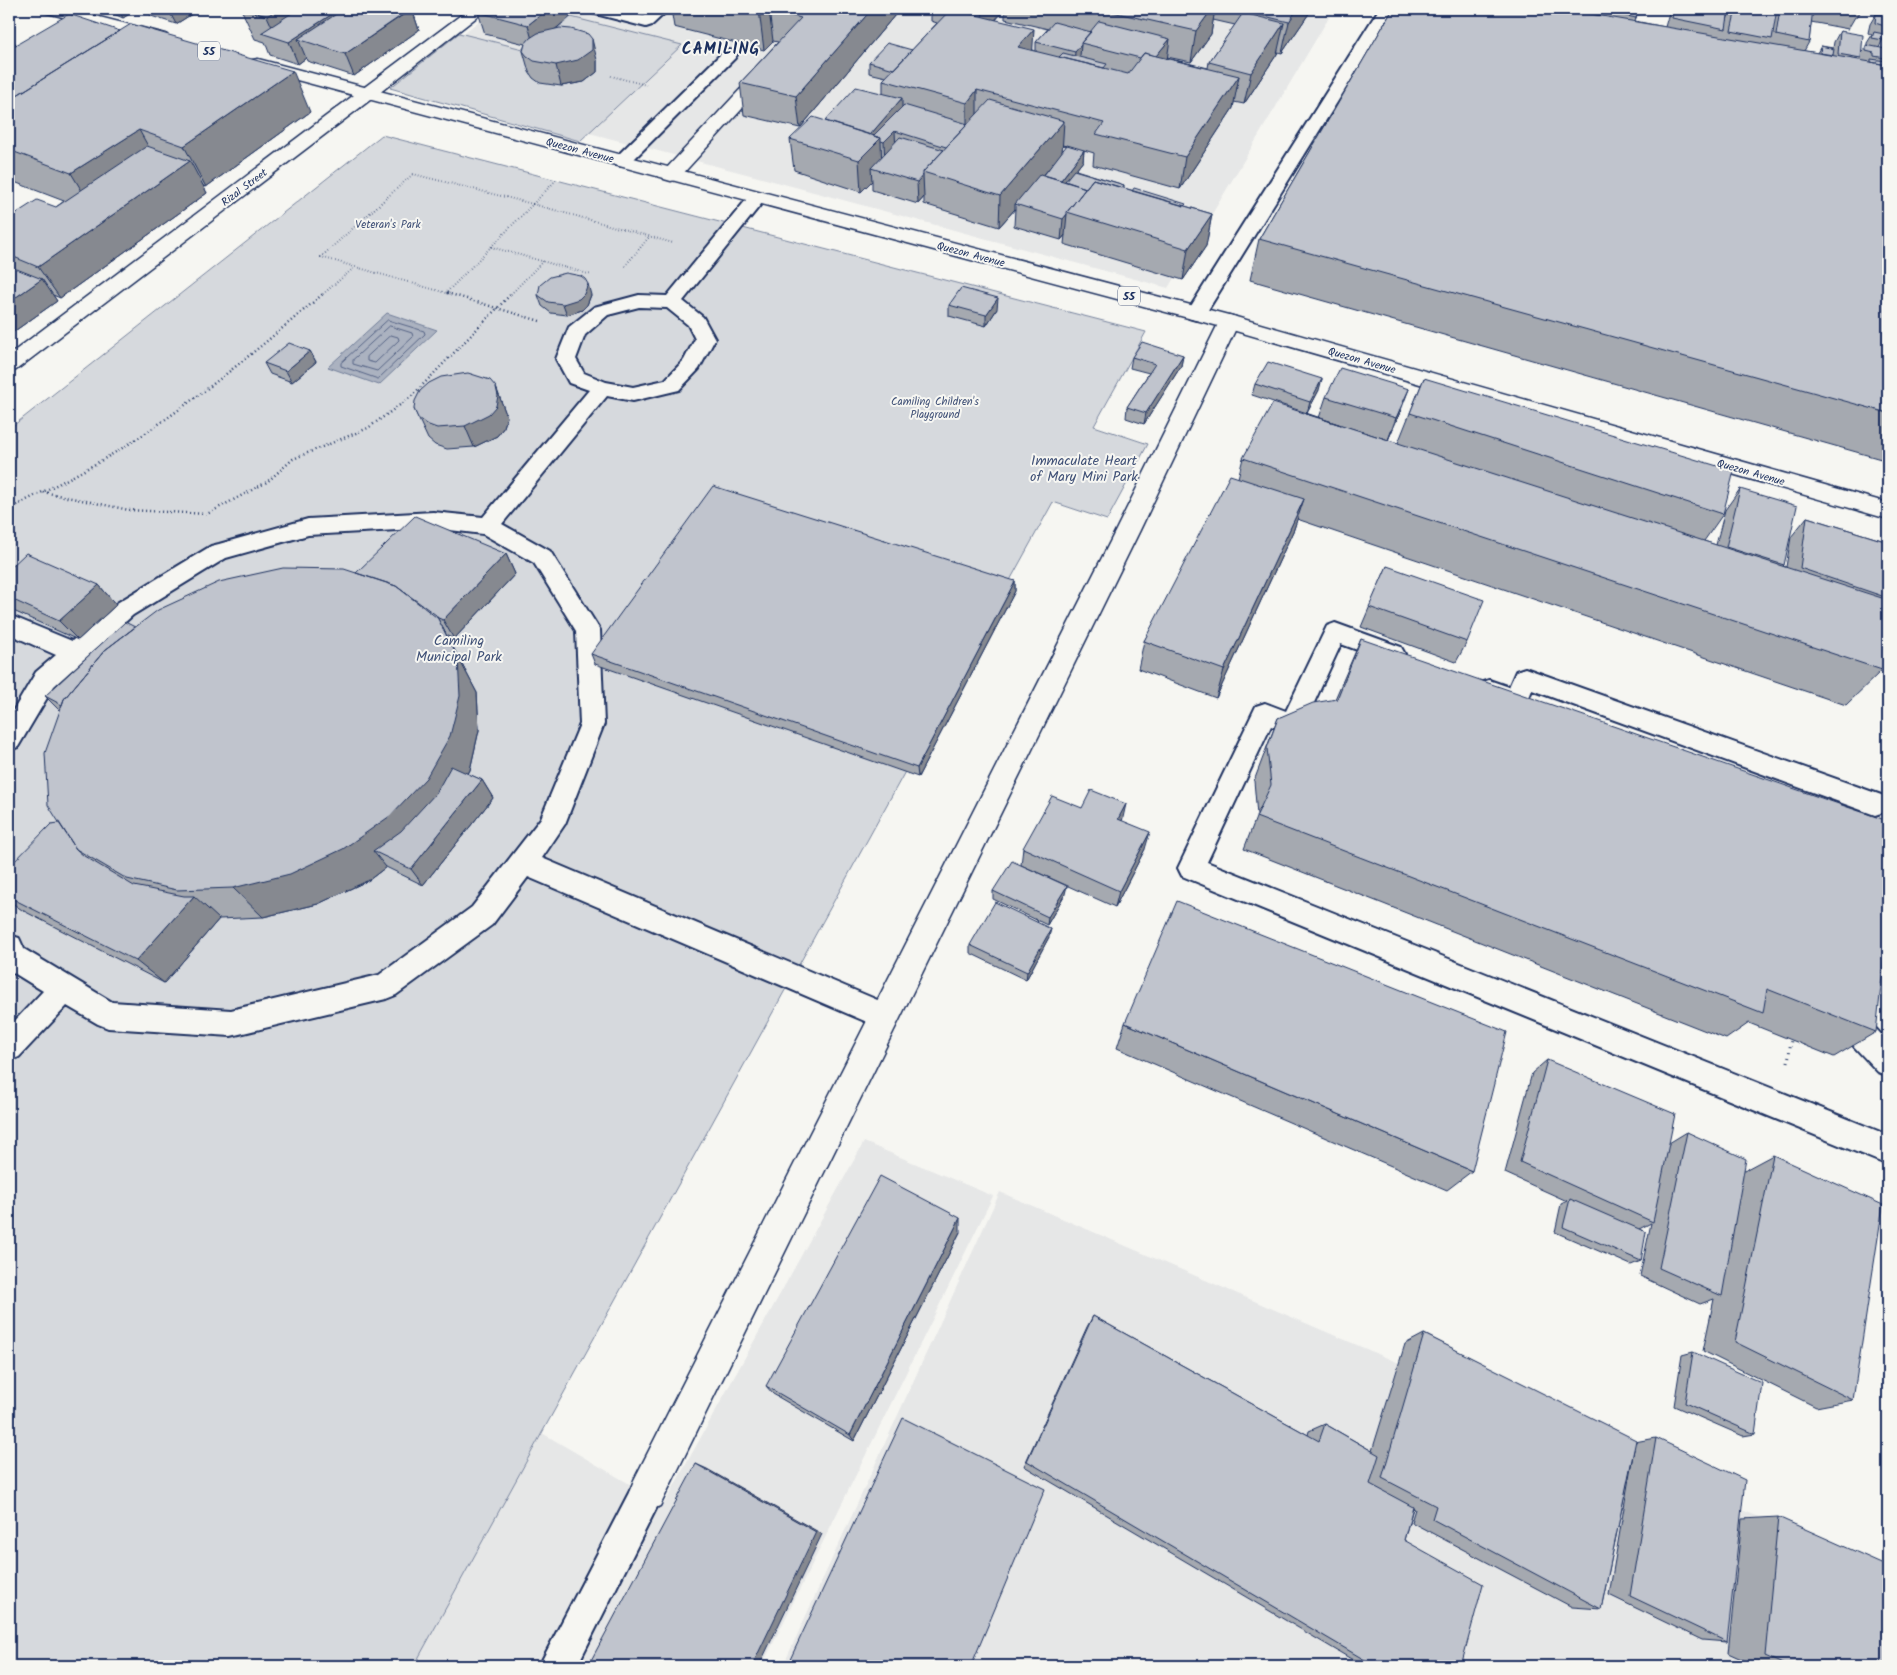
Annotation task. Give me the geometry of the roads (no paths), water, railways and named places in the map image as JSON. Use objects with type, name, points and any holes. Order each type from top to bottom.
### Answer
[{"type":"main road","points":[[50,9],[175,42]]},
{"type":"main road","name":"Rizal Street","points":[[9,365],[479,9]]},
{"type":"main road","name":"Quezon Avenue","points":[[242,60],[1229,322],[1888,511]]},
{"type":"main road","points":[[671,175],[777,60]]},
{"type":"main road","points":[[647,1492],[1128,530],[1229,322]]},
{"type":"lane","points":[[594,9],[646,22],[660,9]]},
{"type":"lane","points":[[1196,314],[1387,9]]},
{"type":"lane","points":[[622,161],[729,55]]},
{"type":"lane","points":[[672,302],[757,198]]},
{"type":"lane","points":[[639,301],[672,302],[696,321],[705,339],[692,364],[672,384],[633,394],[602,388],[576,378],[566,359],[576,332],[601,310],[639,301]]},
{"type":"lane","points":[[488,526],[602,388]]},
{"type":"lane","points":[[9,740],[45,679],[125,609],[219,552],[308,527],[433,520],[488,526],[542,558],[588,630],[592,724],[552,824],[482,916],[386,986],[231,1023],[108,1015],[14,958],[9,947]]},
{"type":"lane","points":[[9,624],[75,653]]},
{"type":"lane","points":[[1416,663],[1334,632],[1292,724],[1265,713],[1191,868],[1888,1150]]},
{"type":"lane","points":[[1471,683],[1516,700],[1525,678],[1882,800],[1867,831]]},
{"type":"lane","points":[[522,862],[884,1016]]},
{"type":"lane","points":[[1843,984],[1856,1028],[1888,1062]]},
{"type":"lane","points":[[9,1047],[64,988]]},
{"type":"lane","points":[[557,1666],[647,1492]]},
{"type":"water","points":[[387,313],[437,330],[379,385],[328,367]]},
{"type":"district","name":"CAMILING","points":[[721,48]]},
{"type":"park label","name":"Veteran's Park","points":[[388,224]]},
{"type":"park label","name":"Camiling Children's Playground","points":[[935,407]]},
{"type":"park label","name":"Immaculate Heart of Mary Mini Park","points":[[1084,468]]},
{"type":"park label","name":"Camiling Municipal Park","points":[[459,648]]}]
